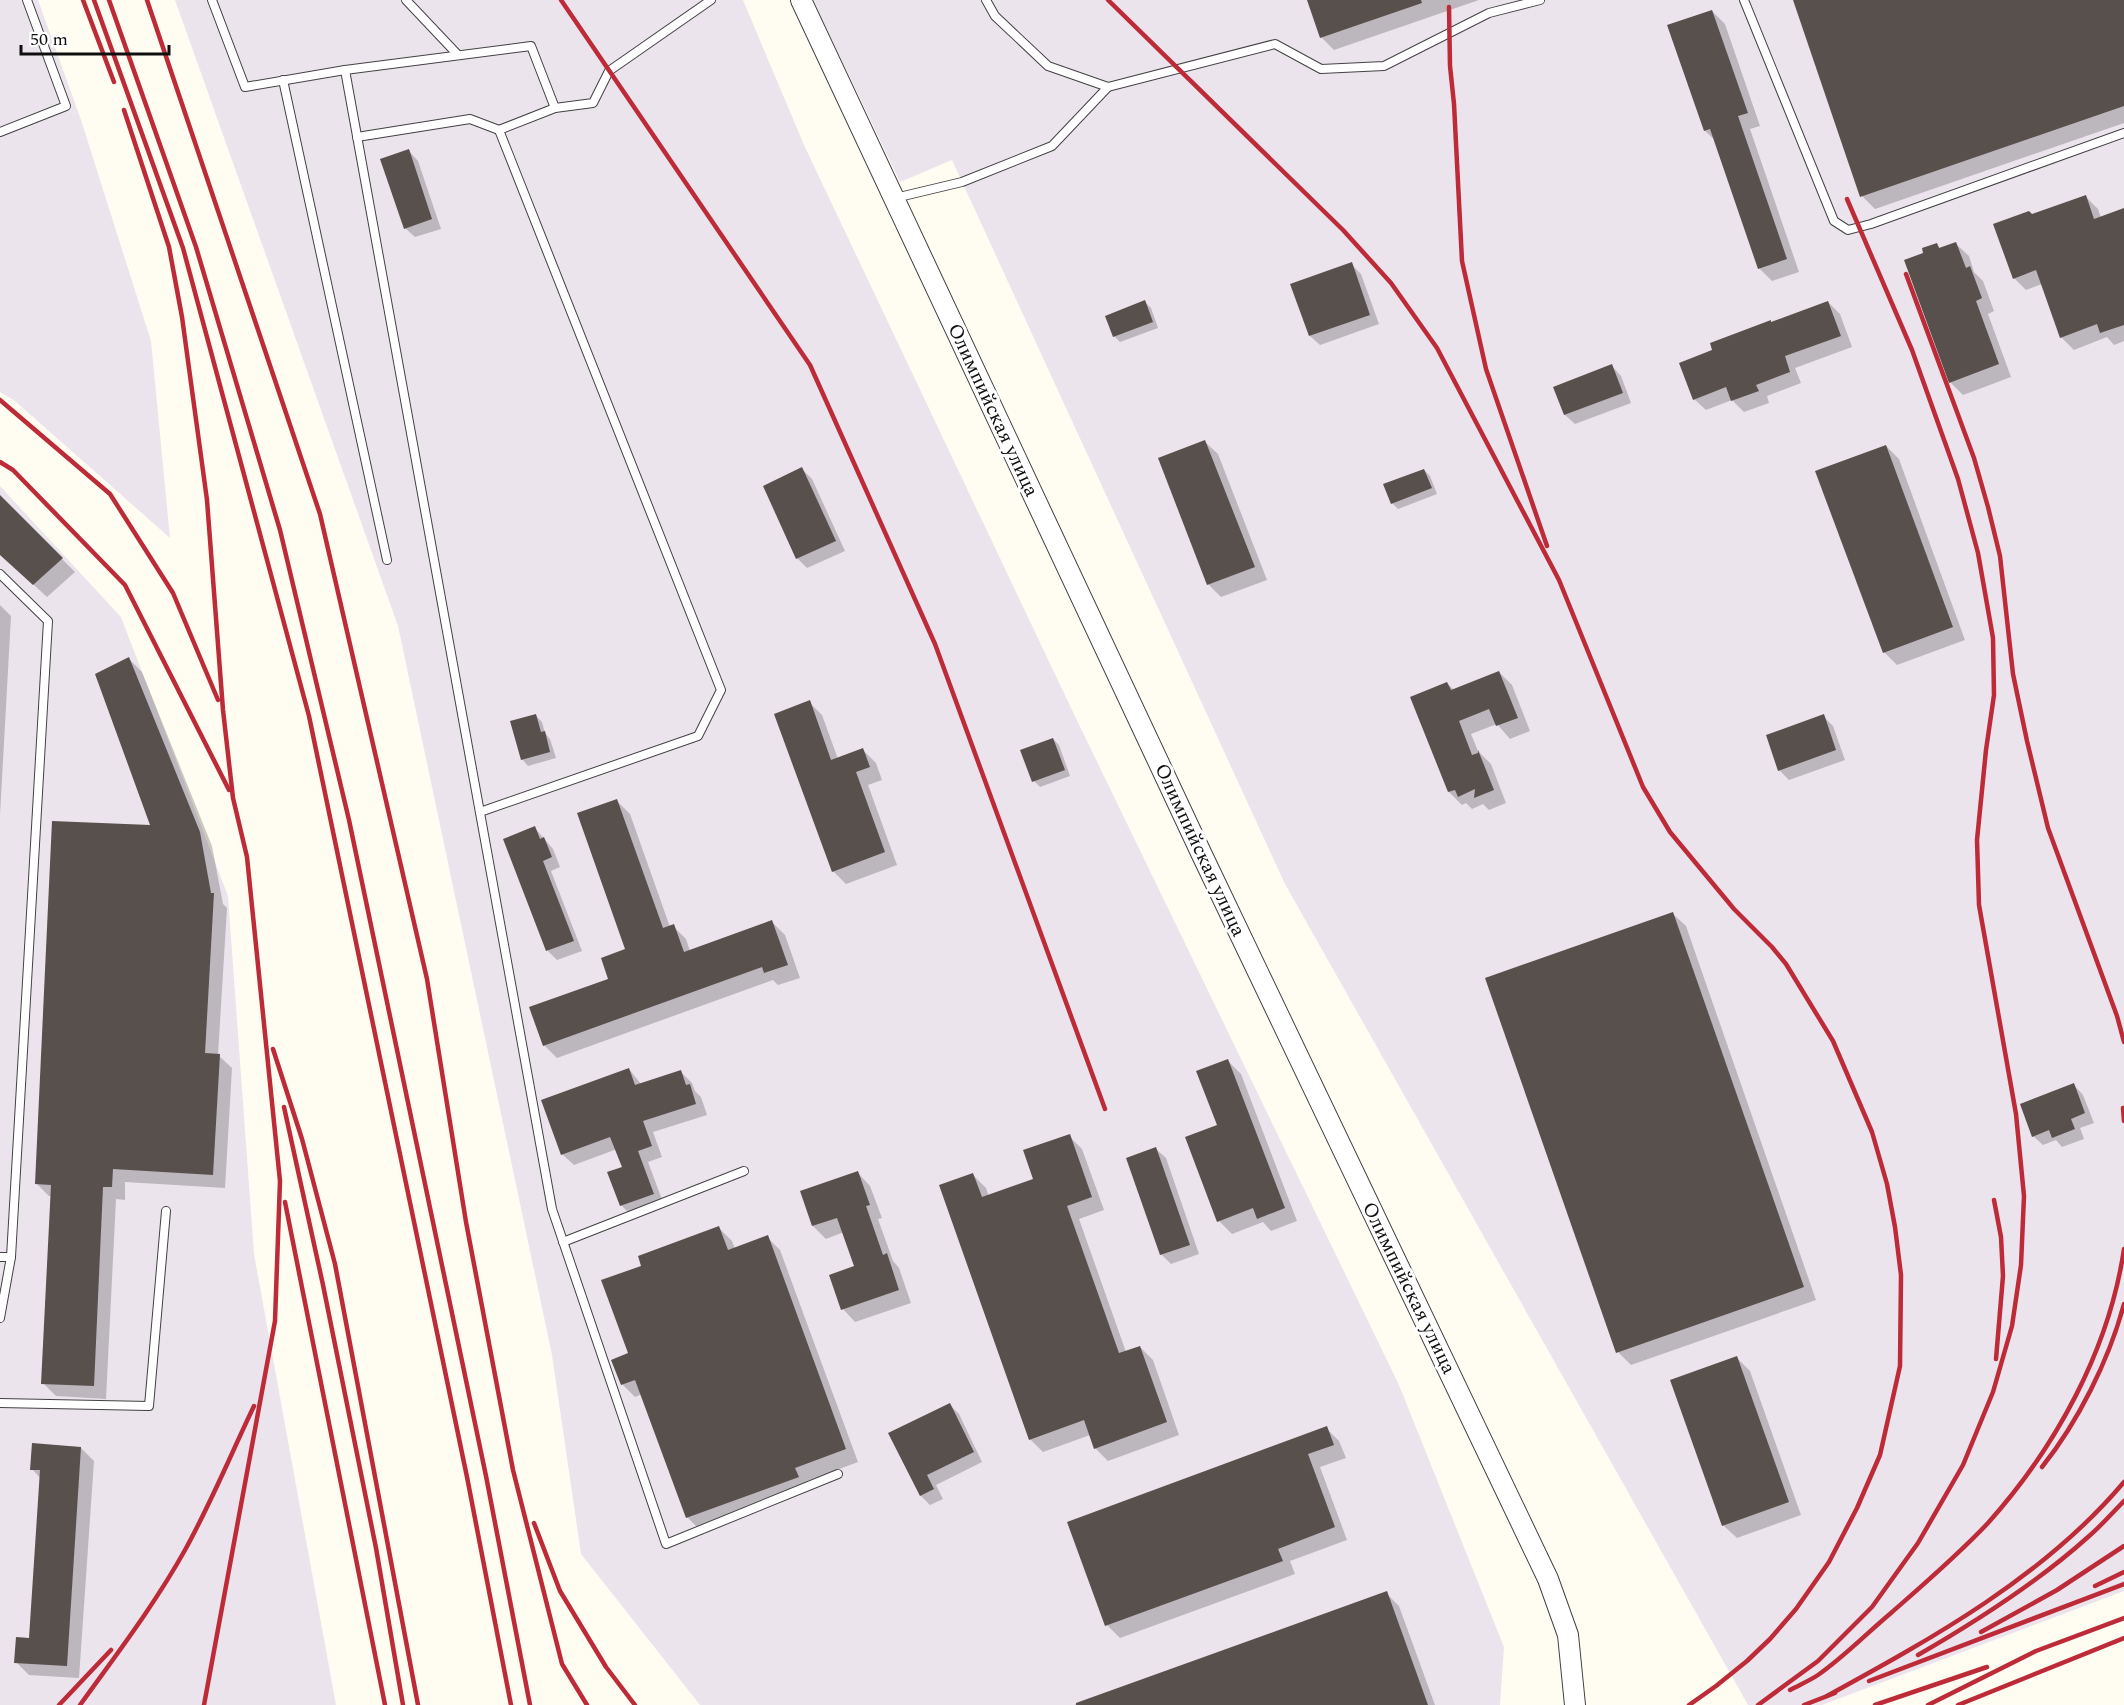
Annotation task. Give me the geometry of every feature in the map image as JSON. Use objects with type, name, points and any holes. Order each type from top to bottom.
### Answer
[{"type":"street","name":"Олимпийская улица","points":[[801,0],[1203,857],[1548,1578],[1569,1635],[1575,1705]]},
{"type":"lane","points":[[0,132],[66,106],[27,0]]},
{"type":"lane","points":[[212,0],[245,87],[345,70],[531,46],[555,108]]},
{"type":"lane","points":[[406,0],[458,56]]},
{"type":"lane","points":[[357,137],[470,119],[499,130],[555,108],[593,103],[609,71],[711,0]]},
{"type":"lane","points":[[986,0],[995,16],[1048,66],[1108,87]]},
{"type":"lane","points":[[894,198],[962,182],[1052,146],[1108,87],[1275,44],[1321,69],[1384,66],[1489,13],[1540,0]]},
{"type":"lane","points":[[1744,0],[1834,221],[1848,230],[2124,133]]},
{"type":"lane","points":[[345,70],[552,1209],[666,1544],[838,1474]]},
{"type":"lane","points":[[283,80],[387,560]]},
{"type":"lane","points":[[480,812],[698,736],[721,690],[499,130]]},
{"type":"lane","points":[[0,574],[48,621],[11,1257],[0,1318]]},
{"type":"lane","points":[[563,1242],[744,1171]]},
{"type":"lane","points":[[0,1403],[149,1406],[166,1211]]},
{"type":"lane","points":[[0,1257],[11,1257]]},
{"type":"shaded area","points":[[0,0],[38,0],[81,120],[151,341],[170,538],[15,401],[0,392]]},
{"type":"shaded area","points":[[175,0],[743,0],[804,145],[1072,710],[1399,1385],[1504,1647],[1500,1705],[700,1705],[581,1554],[552,1355],[398,626]]},
{"type":"shaded area","points":[[813,0],[2124,0],[2124,1591],[1822,1705],[1748,1705],[1285,884],[952,160],[900,182]]},
{"type":"shaded area","points":[[0,486],[121,617],[228,896],[254,1254],[336,1705],[0,1705]]},
{"type":"building","points":[[1307,0],[1421,0],[1422,3],[1320,38]]},
{"type":"building","points":[[1793,0],[2124,0],[2124,106],[1860,197]]},
{"type":"building","points":[[1712,10],[1748,113],[1738,116],[1787,259],[1758,269],[1710,129],[1704,131],[1667,25]]},
{"type":"building","points":[[409,149],[432,219],[404,229],[380,159]]},
{"type":"building","points":[[2086,195],[2094,219],[2124,208],[2124,325],[2100,333],[2097,324],[2060,338],[2036,270],[2013,279],[1993,224],[2029,211],[2032,214]]},
{"type":"building","points":[[1956,242],[1966,268],[1970,266],[1982,298],[1976,301],[1999,364],[1949,383],[1904,260],[1923,253],[1922,248],[1937,243],[1939,248]]},
{"type":"building","points":[[1352,262],[1370,315],[1309,336],[1290,284]]},
{"type":"building","points":[[1145,300],[1153,322],[1113,337],[1105,316]]},
{"type":"building","points":[[1828,301],[1841,336],[1785,356],[1790,372],[1756,385],[1759,391],[1731,401],[1726,387],[1693,400],[1679,363],[1712,350],[1710,343]]},
{"type":"building","points":[[1612,364],[1623,393],[1564,415],[1553,387]]},
{"type":"building","points":[[1205,440],[1255,567],[1207,585],[1158,458]]},
{"type":"building","points":[[1886,445],[1953,627],[1883,653],[1815,471]]},
{"type":"building","points":[[802,467],[836,541],[796,559],[763,486]]},
{"type":"building","points":[[1424,469],[1432,488],[1391,504],[1383,484]]},
{"type":"building","points":[[0,495],[63,558],[33,585],[0,555]]},
{"type":"building","points":[[129,657],[200,832],[211,893],[214,893],[205,1053],[220,1054],[213,1175],[113,1169],[112,1187],[103,1187],[94,1386],[41,1384],[51,1185],[35,1184],[52,821],[150,825],[95,674]]},
{"type":"building","points":[[1499,671],[1518,718],[1496,726],[1489,709],[1459,721],[1472,755],[1478,753],[1478,750],[1494,790],[1474,798],[1475,789],[1458,797],[1455,790],[1448,792],[1410,697],[1447,682],[1451,690]]},
{"type":"building","points":[[810,700],[831,760],[863,748],[870,767],[856,772],[885,852],[832,872],[774,714]]},
{"type":"building","points":[[536,714],[541,732],[545,731],[550,752],[521,760],[510,721]]},
{"type":"building","points":[[1824,714],[1836,750],[1778,771],[1766,735]]},
{"type":"building","points":[[1053,738],[1065,770],[1032,782],[1020,750]]},
{"type":"building","points":[[617,799],[663,928],[674,924],[684,952],[772,920],[788,965],[764,973],[762,967],[543,1046],[529,1007],[608,979],[601,958],[625,949],[577,813]]},
{"type":"building","points":[[535,826],[540,839],[544,837],[552,857],[543,861],[574,941],[546,951],[503,839]]},
{"type":"building","points":[[1673,912],[1804,1287],[1616,1353],[1485,978]]},
{"type":"building","points":[[1228,1059],[1285,1208],[1257,1219],[1253,1208],[1217,1222],[1185,1137],[1217,1125],[1196,1071]]},
{"type":"building","points":[[629,1068],[635,1085],[681,1070],[686,1085],[690,1084],[696,1104],[643,1121],[652,1146],[638,1151],[654,1194],[620,1206],[607,1172],[622,1167],[610,1137],[561,1155],[541,1100]]},
{"type":"building","points":[[2074,1083],[2085,1113],[2071,1119],[2075,1129],[2052,1138],[2049,1130],[2032,1137],[2020,1104]]},
{"type":"building","points":[[1070,1134],[1092,1197],[1067,1206],[1119,1353],[1140,1346],[1167,1422],[1094,1449],[1084,1420],[1029,1440],[939,1185],[973,1173],[982,1197],[1033,1179],[1023,1150]]},
{"type":"building","points":[[1156,1147],[1190,1245],[1160,1255],[1126,1158]]},
{"type":"building","points":[[858,1171],[870,1205],[866,1206],[883,1255],[887,1253],[899,1290],[841,1310],[829,1275],[854,1266],[837,1218],[812,1226],[800,1191]]},
{"type":"building","points":[[719,1226],[728,1250],[768,1235],[846,1449],[795,1468],[799,1477],[686,1518],[635,1380],[621,1385],[611,1360],[628,1353],[601,1280],[641,1266],[638,1256]]},
{"type":"building","points":[[1737,1356],[1789,1502],[1722,1526],[1670,1380]]},
{"type":"building","points":[[950,1403],[974,1452],[927,1475],[934,1489],[920,1496],[888,1433]]},
{"type":"building","points":[[1327,1426],[1334,1445],[1308,1454],[1335,1527],[1278,1549],[1283,1561],[1105,1626],[1067,1522]]},
{"type":"building","points":[[32,1443],[81,1447],[67,1666],[14,1663],[16,1637],[29,1638],[40,1470],[30,1470]]},
{"type":"building","points":[[1387,1591],[1428,1705],[1076,1705],[1076,1703]]},
{"type":"railway","points":[[83,0],[114,82]]},
{"type":"railway","points":[[94,0],[183,248],[309,716],[467,1477],[511,1705]]},
{"type":"railway","points":[[109,0],[196,247],[280,530],[349,820],[486,1476],[530,1705]]},
{"type":"railway","points":[[147,0],[320,514],[427,979],[466,1222],[513,1470],[562,1664],[587,1705]]},
{"type":"railway","points":[[561,0],[810,365],[935,644],[1105,1109]]},
{"type":"railway","points":[[1108,0],[1343,230],[1391,283],[1437,348],[1559,580],[1643,787],[1670,832],[1734,909],[1786,964],[1833,1041],[1872,1132],[1887,1184],[1901,1275],[1900,1366],[1880,1455],[1857,1508],[1829,1562],[1796,1609],[1747,1661],[1689,1705]]},
{"type":"railway","points":[[1449,7],[1450,66],[1462,261],[1486,369],[1547,546]]},
{"type":"railway","points":[[124,110],[169,247],[182,317],[207,500],[223,710],[233,798],[247,857],[280,1181],[275,1321],[204,1705]]},
{"type":"railway","points":[[1758,1705],[1818,1661],[1872,1607],[1918,1543],[1963,1465],[1993,1392],[2012,1326],[2021,1265],[2024,1196],[2016,1114],[1979,905],[1977,840],[1994,695],[1993,638],[1978,553],[1958,479],[1912,350],[1847,199]]},
{"type":"railway","points":[[1906,274],[1974,458],[1988,507],[2000,556],[2013,674],[2048,828],[2117,1016],[2124,1042]]},
{"type":"railway","points":[[0,400],[110,494],[173,593],[218,700]]},
{"type":"railway","points":[[0,462],[13,470],[125,585],[229,790]]},
{"type":"railway","points":[[273,1049],[302,1139],[335,1264],[418,1705]]},
{"type":"railway","points":[[284,1107],[323,1285],[376,1548],[403,1705]]},
{"type":"railway","points":[[2123,1108],[2124,1121]]},
{"type":"railway","points":[[1994,1200],[2001,1237],[2003,1276],[1996,1359]]},
{"type":"railway","points":[[285,1202],[385,1705]]},
{"type":"railway","points":[[1790,1690],[1818,1675],[1846,1653],[1965,1546],[2013,1494],[2057,1430],[2092,1360],[2117,1287],[2124,1249]]},
{"type":"railway","points":[[2042,1467],[2068,1430],[2091,1390],[2110,1347],[2124,1304]]},
{"type":"railway","points":[[80,1705],[135,1629],[185,1550],[254,1406]]},
{"type":"railway","points":[[1827,1696],[1947,1628],[1986,1603],[2059,1547],[2093,1516],[2124,1482]]},
{"type":"railway","points":[[1918,1655],[2027,1586],[2093,1533],[2124,1501]]},
{"type":"railway","points":[[534,1523],[560,1591],[606,1667],[635,1705]]},
{"type":"railway","points":[[1981,1632],[2057,1590],[2124,1546]]},
{"type":"railway","points":[[2095,1586],[2124,1572]]},
{"type":"railway","points":[[1869,1681],[2124,1584]]},
{"type":"railway","points":[[1928,1705],[2036,1651],[2124,1618]]},
{"type":"railway","points":[[1958,1705],[2124,1638]]},
{"type":"railway","points":[[59,1705],[111,1650]]},
{"type":"railway","points":[[1875,1705],[1987,1667]]},
{"type":"railway","points":[[1804,1705],[1835,1693]]}]
